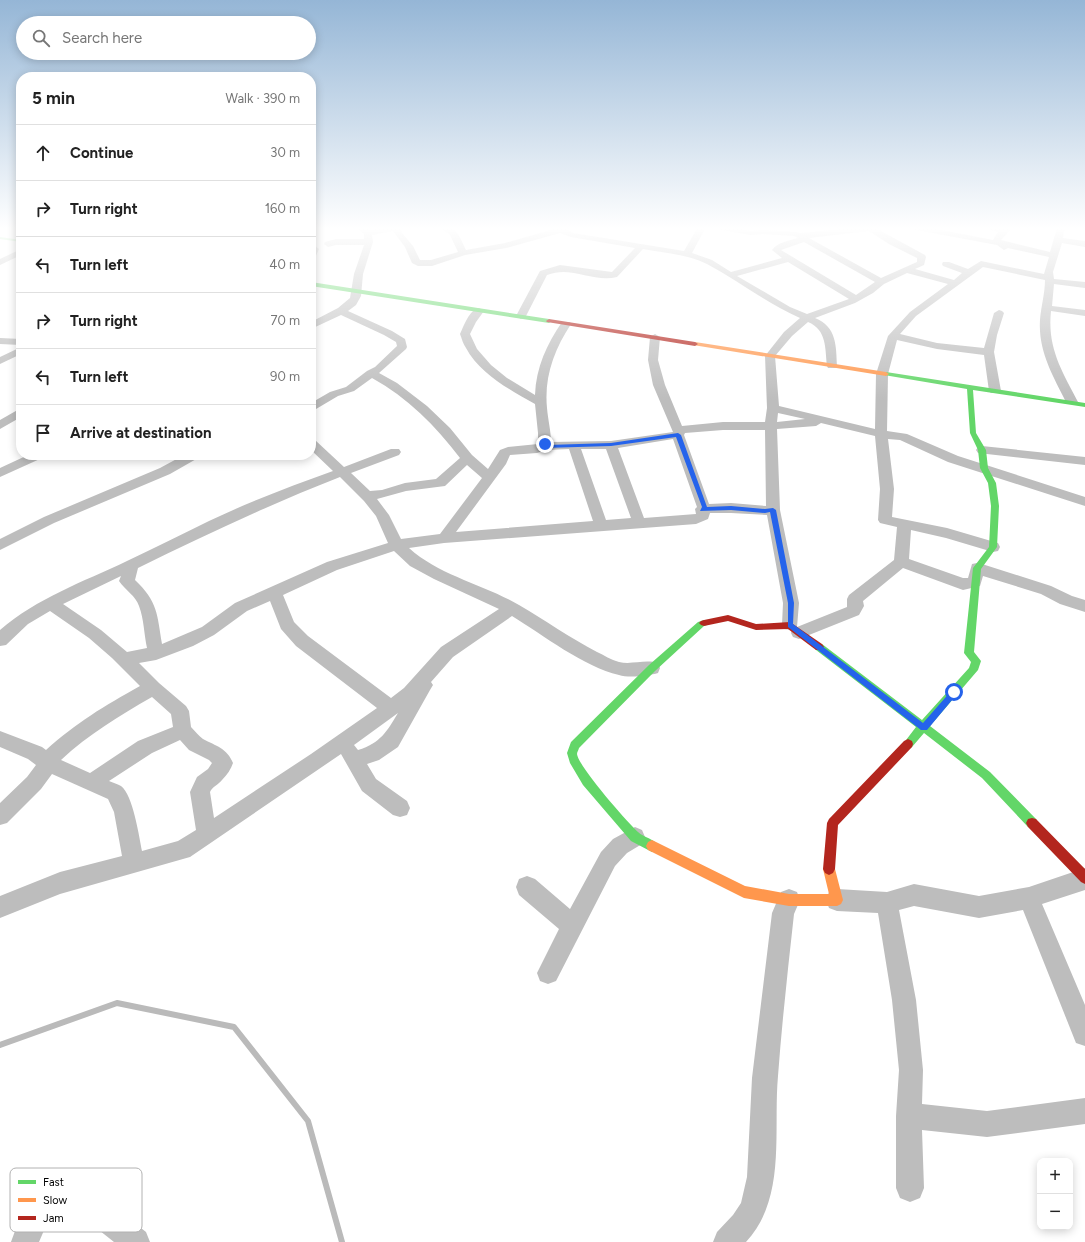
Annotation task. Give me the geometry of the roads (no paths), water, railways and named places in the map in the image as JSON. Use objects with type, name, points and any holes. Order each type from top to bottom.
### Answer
[{"type":"street","points":[[317,285],[882,374],[1085,404]]},
{"type":"street","points":[[316,323],[340,311],[354,300],[357,285]]},
{"type":"street","points":[[521,316],[537,285]]},
{"type":"street","points":[[746,285],[787,309],[808,317],[821,326],[830,338],[832,366]]},
{"type":"street","points":[[832,285],[856,299]]},
{"type":"street","points":[[878,285],[856,299],[808,317],[788,334],[770,356],[773,408],[771,426],[773,510],[795,629],[986,774],[1085,879],[1029,898],[979,907],[914,895],[887,904],[837,900],[788,900],[744,892],[635,837],[587,781],[574,760],[572,754],[575,745],[652,668],[701,624],[728,618],[756,627],[795,629],[853,611],[856,606],[855,599],[901,562],[904,523]]},
{"type":"street","points":[[952,285],[914,314],[894,336],[882,374],[881,434],[887,489],[885,520],[947,533],[993,547]]},
{"type":"street","points":[[1049,285],[1045,321],[1046,344],[1053,365],[1072,402]]},
{"type":"street","points":[[1047,308],[1085,313]]},
{"type":"street","points":[[316,405],[334,394],[350,389],[371,373],[379,369],[402,347],[402,341],[340,311]]},
{"type":"street","points":[[479,311],[471,321],[465,334],[472,350],[510,386],[540,402]]},
{"type":"street","points":[[995,391],[989,352],[992,335],[999,313]]},
{"type":"street","points":[[544,446],[540,390],[546,359],[558,335],[566,324]]},
{"type":"street","points":[[894,336],[937,346],[989,352]]},
{"type":"street","points":[[124,659],[156,653],[187,641],[208,631],[242,607],[274,592],[332,566],[396,545],[444,538],[639,522],[696,519],[703,516],[702,509],[704,508],[678,433],[659,385],[653,360],[655,338]]},
{"type":"street","points":[[0,341],[16,342]]},
{"type":"street","points":[[0,361],[16,353]]},
{"type":"street","points":[[371,373],[393,385],[423,408],[446,431],[467,458],[489,477]]},
{"type":"street","points":[[901,562],[964,584],[975,582],[977,568],[993,547],[995,506],[992,483],[984,468],[982,450],[973,433],[970,387]]},
{"type":"street","points":[[526,395],[540,390]]},
{"type":"street","points":[[773,408],[828,420],[881,434],[903,437],[953,459],[1085,502]]},
{"type":"street","points":[[0,425],[16,415]]},
{"type":"street","points":[[444,538],[501,461],[504,453],[508,451],[537,449],[544,446],[574,447],[611,445],[723,426],[771,426],[828,420]]},
{"type":"street","points":[[611,445],[639,522]]},
{"type":"street","points":[[316,447],[366,496],[382,515],[396,545],[415,562],[439,575],[512,608],[580,651],[606,664],[620,669],[652,668]]},
{"type":"street","points":[[574,447],[601,525]]},
{"type":"street","points":[[982,450],[1085,461]]},
{"type":"street","points":[[0,640],[22,620],[51,603],[215,524],[294,490],[395,452]]},
{"type":"street","points":[[366,496],[383,494],[405,487],[440,483],[467,458]]},
{"type":"street","points":[[0,473],[27,460]]},
{"type":"street","points":[[0,545],[49,520],[165,471],[185,460]]},
{"type":"street","points":[[702,509],[731,508],[765,511],[773,510]]},
{"type":"street","points":[[132,565],[127,581],[139,593],[146,606],[156,653]]},
{"type":"street","points":[[977,568],[1046,590],[1066,600],[1085,606]]},
{"type":"street","points":[[837,900],[828,867],[833,823],[867,789],[924,727],[973,670],[976,661],[969,653],[977,568]]},
{"type":"street","points":[[274,592],[287,625],[302,641],[392,708]]},
{"type":"street","points":[[51,603],[95,634],[180,711],[182,731],[196,744],[216,754],[224,764],[215,775],[204,783],[200,792],[207,835]]},
{"type":"street","points":[[0,907],[60,883],[183,850],[343,743],[392,708],[410,693],[447,652],[512,608]]},
{"type":"street","points":[[355,759],[372,754],[391,741],[432,670]]},
{"type":"street","points":[[0,816],[34,783],[43,772],[46,762],[74,736],[104,715],[153,688]]},
{"type":"street","points":[[92,782],[145,747],[182,731]]},
{"type":"street","points":[[0,739],[35,753],[46,762],[115,793],[124,810],[134,863]]},
{"type":"street","points":[[343,743],[355,759],[369,785],[400,808]]},
{"type":"street","points":[[548,973],[608,859],[620,846],[635,837]]},
{"type":"street","points":[[527,887],[573,926]]},
{"type":"street","points":[[1029,898],[1085,1034]]},
{"type":"street","points":[[727,1242],[743,1225],[753,1208],[760,1177],[765,1078],[783,913],[788,900]]},
{"type":"street","points":[[887,904],[904,1000],[911,1070],[909,1116],[910,1188]]},
{"type":"street","points":[[909,1116],[987,1124],[1085,1111]]},
{"type":"street","points":[[25,1242],[29,1232]]},
{"type":"street","points":[[123,1232],[136,1242]]},
{"type":"waterway","points":[[0,1045],[117,1003],[234,1027],[308,1121],[342,1242]]}]
